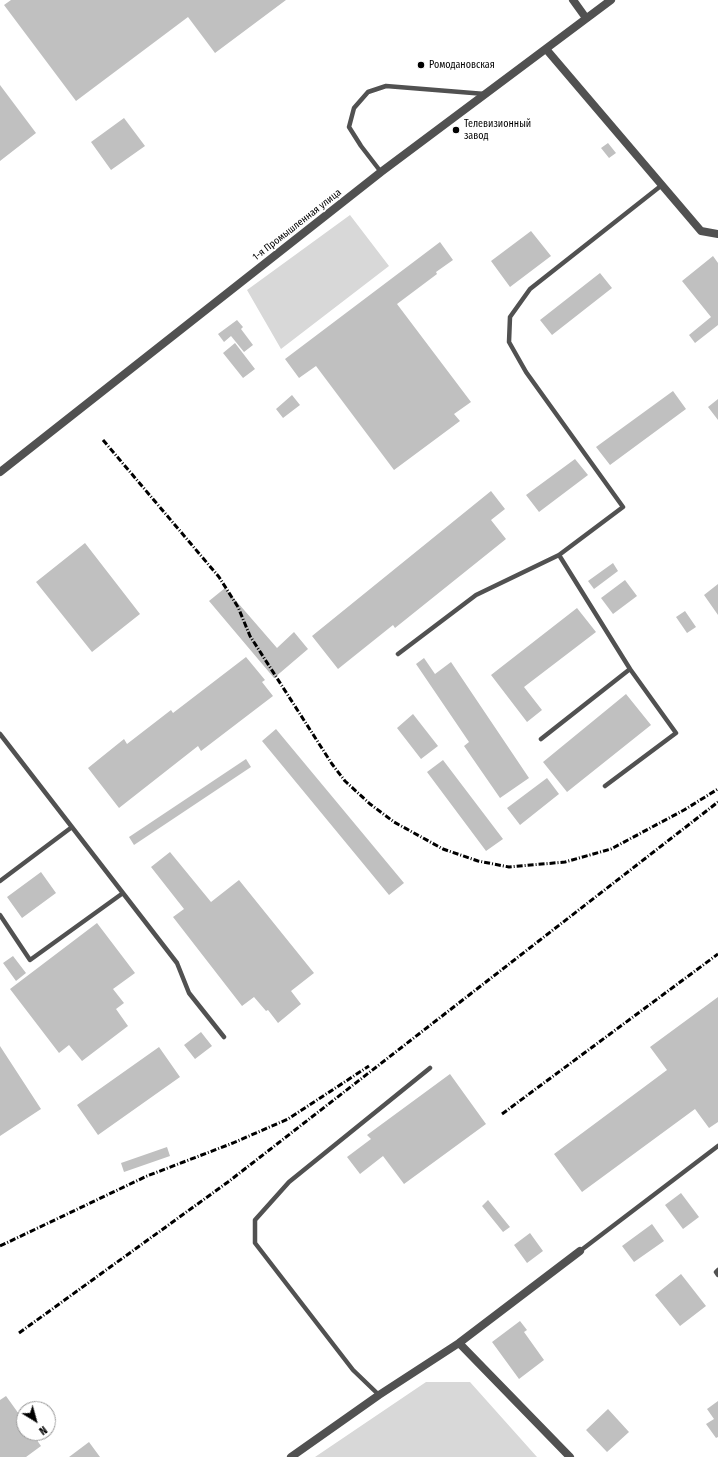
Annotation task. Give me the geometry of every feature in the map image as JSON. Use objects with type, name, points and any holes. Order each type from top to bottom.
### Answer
[{"type":"street","points":[[573,0],[586,18]]},
{"type":"street","name":"1-я Промышленная улица","points":[[0,472],[381,172],[611,0]]},
{"type":"street","points":[[546,49],[701,231],[718,234]]},
{"type":"street","points":[[291,1457],[379,1395],[459,1343],[580,1251]]},
{"type":"street","points":[[459,1343],[570,1457]]},
{"type":"lane","points":[[381,172],[361,146],[349,127],[354,108],[368,92],[386,86],[485,94]]},
{"type":"lane","points":[[398,654],[476,595],[559,555],[624,507],[526,372],[509,342],[510,317],[530,289],[662,185]]},
{"type":"lane","points":[[559,555],[630,669],[676,733],[606,786]]},
{"type":"lane","points":[[541,739],[630,669]]},
{"type":"lane","points":[[0,734],[177,963],[189,993],[224,1037]]},
{"type":"lane","points":[[0,881],[72,827]]},
{"type":"lane","points":[[0,915],[30,960],[123,893]]},
{"type":"lane","points":[[379,1395],[353,1370],[255,1244],[254,1220],[289,1182],[430,1068]]},
{"type":"lane","points":[[580,1251],[718,1146]]},
{"type":"lane","points":[[718,1270],[716,1272],[718,1275]]},
{"type":"shaded area","points":[[350,215],[389,266],[281,349],[247,290]]},
{"type":"shaded area","points":[[426,1382],[470,1382],[537,1457],[315,1457]]},
{"type":"building","points":[[11,0],[286,0],[215,53],[188,17],[76,101],[4,5]]},
{"type":"building","points":[[0,85],[36,133],[0,161]]},
{"type":"building","points":[[124,118],[145,146],[111,170],[91,142]]},
{"type":"building","points":[[608,143],[616,153],[609,158],[601,148]]},
{"type":"building","points":[[531,231],[551,256],[510,287],[491,261]]},
{"type":"building","points":[[440,242],[453,260],[397,304],[471,402],[454,414],[460,421],[394,470],[316,366],[299,378],[285,359]]},
{"type":"building","points":[[713,256],[718,263],[718,325],[695,343],[689,335],[711,317],[682,281]]},
{"type":"building","points":[[600,273],[612,288],[552,335],[540,320]]},
{"type":"building","points":[[237,320],[243,327],[241,329],[253,345],[244,352],[231,336],[224,342],[218,334]]},
{"type":"building","points":[[235,343],[255,369],[243,378],[223,353]]},
{"type":"building","points":[[673,391],[686,409],[610,465],[596,447]]},
{"type":"building","points":[[292,395],[300,405],[283,418],[276,409]]},
{"type":"building","points":[[718,399],[718,420],[708,407]]},
{"type":"building","points":[[575,459],[588,475],[539,512],[526,495]]},
{"type":"building","points":[[491,491],[505,509],[491,520],[506,539],[395,628],[393,625],[338,669],[312,636]]},
{"type":"building","points":[[85,543],[140,614],[92,652],[36,582]]},
{"type":"building","points":[[613,563],[618,571],[594,589],[588,581]]},
{"type":"building","points":[[625,580],[637,596],[613,614],[601,598]]},
{"type":"building","points":[[718,584],[718,615],[704,595]]},
{"type":"building","points":[[225,588],[277,648],[294,632],[308,649],[274,678],[209,601]]},
{"type":"building","points":[[577,608],[596,632],[524,687],[542,710],[527,722],[491,675]]},
{"type":"building","points":[[685,611],[696,627],[687,633],[676,617]]},
{"type":"building","points":[[246,657],[265,680],[262,682],[273,696],[201,751],[198,746],[119,808],[88,768],[124,739],[127,744],[171,710],[173,713]]},
{"type":"building","points":[[424,658],[435,674],[451,662],[529,778],[500,798],[464,746],[469,742],[416,664]]},
{"type":"building","points":[[626,694],[651,725],[567,792],[543,762]]},
{"type":"building","points":[[413,714],[438,746],[421,759],[397,728]]},
{"type":"building","points":[[276,729],[404,883],[389,895],[262,741]]},
{"type":"building","points":[[246,759],[251,767],[134,845],[129,837]]},
{"type":"building","points":[[443,760],[503,839],[486,851],[427,772]]},
{"type":"building","points":[[547,778],[559,794],[520,825],[507,808]]},
{"type":"building","points":[[170,852],[211,902],[239,880],[314,973],[291,991],[301,1004],[278,1023],[268,1010],[266,1011],[254,997],[242,1006],[173,917],[184,909],[151,867]]},
{"type":"building","points":[[41,872],[56,893],[22,918],[7,897]]},
{"type":"building","points":[[97,923],[135,973],[113,989],[124,1003],[116,1009],[128,1026],[82,1061],[69,1045],[59,1053],[10,989]]},
{"type":"building","points":[[13,956],[26,973],[16,981],[3,963]]},
{"type":"building","points":[[718,997],[718,1122],[709,1128],[695,1109],[582,1192],[554,1154],[667,1070],[650,1047]]},
{"type":"building","points":[[201,1032],[212,1046],[195,1059],[184,1045]]},
{"type":"building","points":[[0,1046],[41,1109],[0,1136]]},
{"type":"building","points":[[159,1047],[180,1077],[98,1135],[77,1105]]},
{"type":"building","points":[[450,1074],[486,1124],[404,1184],[383,1156],[360,1174],[347,1157],[371,1139],[367,1135]]},
{"type":"building","points":[[167,1147],[170,1156],[124,1172],[121,1163]]},
{"type":"building","points":[[681,1193],[699,1217],[683,1229],[665,1205]]},
{"type":"building","points":[[488,1200],[510,1227],[503,1232],[482,1206]]},
{"type":"building","points":[[652,1224],[664,1241],[634,1262],[622,1246]]},
{"type":"building","points":[[530,1233],[543,1251],[527,1263],[514,1245]]},
{"type":"building","points":[[681,1274],[706,1306],[680,1326],[655,1295]]},
{"type":"building","points":[[520,1321],[527,1330],[524,1332],[544,1360],[519,1379],[492,1342]]},
{"type":"building","points":[[6,1396],[16,1410],[16,1441],[38,1441],[41,1446],[26,1457],[0,1457],[0,1400]]},
{"type":"building","points":[[718,1401],[718,1437],[716,1438],[706,1424],[714,1419],[707,1409]]},
{"type":"building","points":[[608,1409],[629,1432],[607,1452],[586,1430]]},
{"type":"building","points":[[89,1442],[100,1457],[69,1457]]},
{"type":"railway","points":[[103,440],[219,577],[238,607],[250,636],[332,764],[345,781],[370,804],[394,822],[443,849],[478,861],[509,867],[565,862],[611,849],[684,810],[718,789]]},
{"type":"railway","points":[[19,1333],[228,1182],[718,802]]},
{"type":"railway","points":[[502,1114],[718,954]]},
{"type":"railway","points":[[0,1246],[147,1176],[233,1143],[288,1119],[369,1066]]},
{"type":"place","name":"Ромодановская","points":[[421,65]]},
{"type":"place","name":"Телевизионный завод","points":[[456,130]]}]
